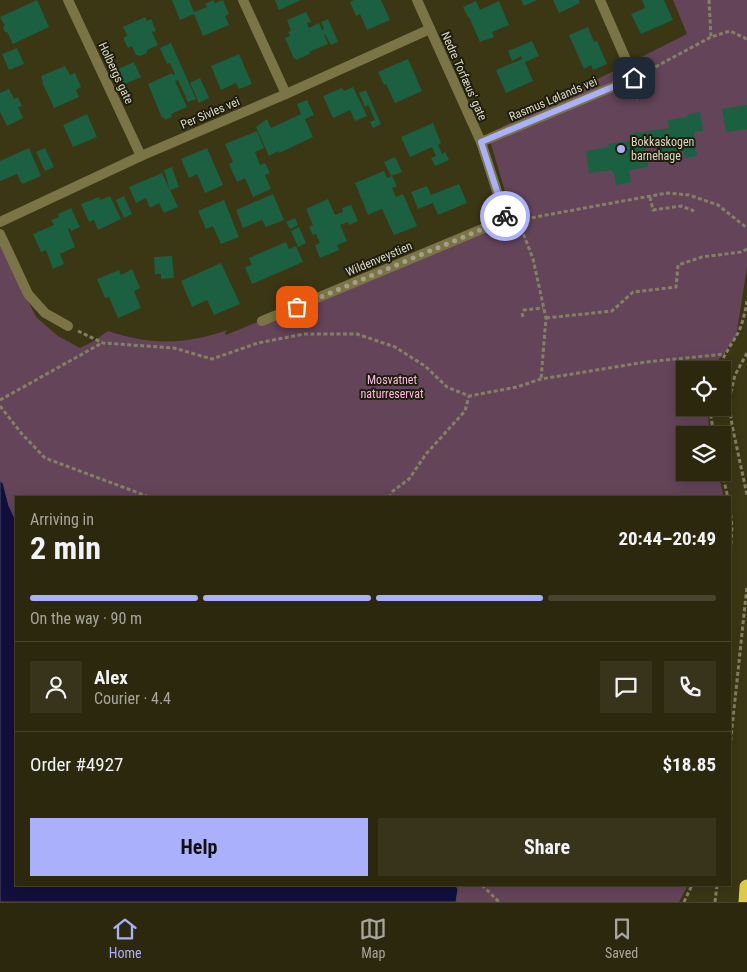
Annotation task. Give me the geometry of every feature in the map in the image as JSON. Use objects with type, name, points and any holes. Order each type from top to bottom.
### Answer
[{"type":"highway","points":[[746,902],[747,887]]},
{"type":"street","name":"Holbergs gate","points":[[68,0],[141,156]]},
{"type":"street","points":[[243,0],[286,94]]},
{"type":"street","name":"Nedre Torfæus' gate","points":[[417,0],[481,142],[506,219]]},
{"type":"street","points":[[600,0],[634,78]]},
{"type":"street","name":"Per Sivles vei","points":[[0,222],[141,156],[286,94],[430,29]]},
{"type":"street","name":"Rasmus Lølands vei","points":[[481,142],[634,78]]},
{"type":"street","name":"Wildenveystien","points":[[262,321],[506,219]]},
{"type":"street","points":[[0,234],[28,294],[45,312],[68,326]]},
{"type":"path","points":[[709,0],[711,37]]},
{"type":"path","points":[[634,78],[711,37],[730,31],[745,38],[747,42]]},
{"type":"path","points":[[506,219],[518,220],[667,193],[689,195],[718,205],[747,228]]},
{"type":"path","points":[[650,197],[653,210],[681,206],[694,212]]},
{"type":"path","points":[[518,220],[533,260],[546,318],[541,380]]},
{"type":"path","points":[[546,318],[612,311],[633,292],[676,287],[678,265],[702,257],[741,252],[747,249]]},
{"type":"path","points":[[722,361],[743,321],[747,300]]},
{"type":"path","points":[[523,317],[522,312],[524,310],[543,308]]},
{"type":"path","points":[[68,326],[103,343],[174,348],[212,359],[258,343],[304,334],[358,334],[395,347],[424,366],[448,388],[469,396],[517,387],[541,380],[646,362],[725,354]]},
{"type":"path","points":[[0,400],[103,343]]},
{"type":"path","points":[[747,352],[735,375],[730,396],[732,425],[747,495]]},
{"type":"path","points":[[390,496],[409,479],[426,454],[465,411],[469,396]]},
{"type":"path","points":[[0,406],[22,434],[45,458],[147,496]]},
{"type":"path","points":[[724,481],[728,496]]},
{"type":"path","points":[[731,520],[731,546]]},
{"type":"path","points":[[731,738],[747,586]]},
{"type":"path","points":[[483,886],[499,902]]},
{"type":"path","points":[[684,902],[692,886]]},
{"type":"path","points":[[715,902],[717,886]]},
{"type":"green space","name":"Mosvatnet naturreservat","points":[[673,0],[747,0],[747,267],[736,337],[718,361],[676,361],[676,416],[708,416],[709,426],[676,426],[676,481],[720,481],[724,496],[15,496],[15,886],[687,886],[679,902],[0,902],[0,243],[36,317],[58,336],[80,348],[108,331],[123,336],[153,341],[182,341],[227,330],[226,335],[512,215],[488,134],[687,34]]},
{"type":"shaded area","points":[[0,481],[3,483],[9,506],[15,519],[15,886],[456,886],[458,889],[456,902],[0,902]]},
{"type":"building","points":[[37,0],[49,27],[13,44],[7,32],[5,32],[3,27],[5,26],[0,17]]},
{"type":"building","points":[[172,0],[189,0],[194,12],[207,7],[205,4],[213,0],[215,3],[223,0],[229,14],[225,16],[229,25],[203,36],[194,14],[180,20]]},
{"type":"building","points":[[275,0],[301,0],[279,10]]},
{"type":"building","points":[[354,0],[381,0],[390,20],[367,30],[360,14],[356,16],[350,2]]},
{"type":"building","points":[[521,0],[537,0],[524,6]]},
{"type":"building","points":[[553,0],[579,0],[580,3],[559,13]]},
{"type":"building","points":[[642,0],[664,0],[673,20],[641,34],[631,14],[645,8]]},
{"type":"building","points":[[476,1],[480,10],[499,1],[509,25],[492,32],[494,37],[480,42],[463,7]]},
{"type":"building","points":[[306,12],[311,22],[307,23],[309,28],[319,23],[322,30],[324,29],[321,22],[328,19],[338,42],[331,45],[324,34],[328,44],[296,60],[285,38],[290,36],[288,32],[291,31],[287,20]]},
{"type":"building","points":[[145,17],[147,21],[151,19],[156,31],[152,32],[158,45],[140,56],[136,55],[132,46],[128,48],[123,38],[127,36],[123,27]]},
{"type":"building","points":[[588,27],[594,42],[597,41],[607,64],[593,70],[591,65],[584,69],[569,35]]},
{"type":"building","points":[[532,41],[539,56],[525,62],[533,81],[506,93],[496,70],[522,59],[521,56],[512,61],[508,51]]},
{"type":"building","points":[[171,43],[196,99],[188,102],[178,80],[175,81],[187,107],[171,114],[172,117],[165,120],[164,117],[162,118],[148,84],[172,73],[173,75],[175,74],[170,63],[167,64],[160,48]]},
{"type":"building","points":[[17,48],[24,64],[9,70],[2,54]]},
{"type":"building","points":[[239,54],[252,84],[239,89],[236,83],[221,90],[211,66]]},
{"type":"building","points":[[408,59],[422,91],[395,103],[378,72]]},
{"type":"building","points":[[134,62],[141,77],[125,84],[118,69]]},
{"type":"building","points":[[65,66],[70,75],[75,73],[81,87],[76,90],[79,97],[54,108],[41,76]]},
{"type":"building","points":[[200,78],[209,98],[199,103],[190,83]]},
{"type":"building","points":[[353,87],[367,116],[355,121],[350,110],[333,118],[323,96],[342,88],[344,91]]},
{"type":"building","points":[[9,89],[14,99],[18,97],[22,106],[18,107],[23,118],[7,126],[0,112],[0,93]]},
{"type":"building","points":[[366,90],[381,124],[373,128],[370,122],[375,120],[368,105],[365,107],[359,93]]},
{"type":"building","points":[[307,100],[314,115],[305,119],[313,137],[269,156],[256,127],[267,119],[271,128],[301,114],[297,104]]},
{"type":"building","points":[[747,105],[747,129],[726,132],[722,109]]},
{"type":"building","name":"Bokkaskogen barnehage","points":[[700,112],[703,131],[694,132],[697,156],[685,158],[684,152],[658,155],[655,138],[644,139],[648,167],[629,170],[631,182],[616,185],[612,170],[589,173],[586,151],[609,147],[608,144],[630,141],[629,134],[669,128],[668,120],[687,117],[686,115]]},
{"type":"building","points":[[87,114],[97,137],[73,147],[63,125]]},
{"type":"building","points":[[433,123],[441,143],[438,145],[442,154],[445,152],[449,160],[435,166],[431,158],[436,156],[432,147],[410,157],[401,137]]},
{"type":"building","points":[[257,131],[264,148],[255,152],[260,165],[265,163],[270,173],[265,175],[271,189],[253,197],[245,178],[237,182],[229,164],[233,162],[225,144]]},
{"type":"building","points":[[29,148],[41,176],[22,184],[17,174],[0,181],[0,161]]},
{"type":"building","points":[[45,148],[54,167],[45,171],[36,152]]},
{"type":"building","points":[[207,148],[223,185],[205,193],[197,174],[189,178],[181,159]]},
{"type":"building","points":[[395,157],[402,172],[391,176],[384,162]]},
{"type":"building","points":[[172,167],[179,187],[170,190],[164,170]]},
{"type":"building","points":[[384,171],[387,178],[392,176],[397,186],[392,188],[396,197],[403,194],[417,226],[394,235],[382,209],[368,215],[355,183]]},
{"type":"building","points":[[162,173],[178,207],[164,213],[159,203],[150,208],[146,198],[136,203],[129,187]]},
{"type":"building","points":[[459,184],[467,203],[438,215],[433,203],[418,209],[411,192],[427,186],[431,195]]},
{"type":"building","points":[[273,194],[284,220],[266,227],[262,220],[243,228],[236,210]]},
{"type":"building","points":[[110,196],[121,219],[98,230],[94,220],[89,222],[81,204],[99,197],[100,200]]},
{"type":"building","points":[[124,196],[132,214],[124,218],[116,200]]},
{"type":"building","points":[[328,199],[335,215],[343,212],[342,208],[351,205],[358,221],[349,225],[348,222],[340,225],[347,241],[337,245],[339,250],[320,258],[315,245],[320,243],[316,234],[313,235],[309,227],[313,225],[306,209]]},
{"type":"building","points":[[224,200],[239,237],[221,244],[213,226],[206,229],[198,211]]},
{"type":"building","points":[[71,208],[80,227],[71,231],[70,228],[68,229],[75,247],[60,254],[64,264],[53,269],[46,250],[41,252],[33,234],[54,225],[51,220],[59,217],[58,214]]},
{"type":"building","points":[[295,218],[298,225],[290,229],[286,222]]},
{"type":"building","points":[[299,227],[306,243],[298,247],[291,231]]},
{"type":"building","points":[[286,242],[289,249],[296,246],[303,262],[252,284],[245,267],[252,265],[249,258]]},
{"type":"building","points":[[172,256],[174,278],[161,279],[161,274],[155,274],[154,257]]},
{"type":"building","points":[[221,263],[240,304],[214,315],[207,300],[192,307],[181,281]]},
{"type":"building","points":[[132,269],[140,288],[134,291],[141,308],[118,318],[109,297],[105,298],[97,279],[119,270],[121,275]]},
{"type":"way so far","points":[[297,307],[506,219],[505,216]]},
{"type":"place","name":"Bokkaskogen barnehage","points":[[621,149]]},
{"type":"route","points":[[505,216],[481,142],[634,78]]}]
